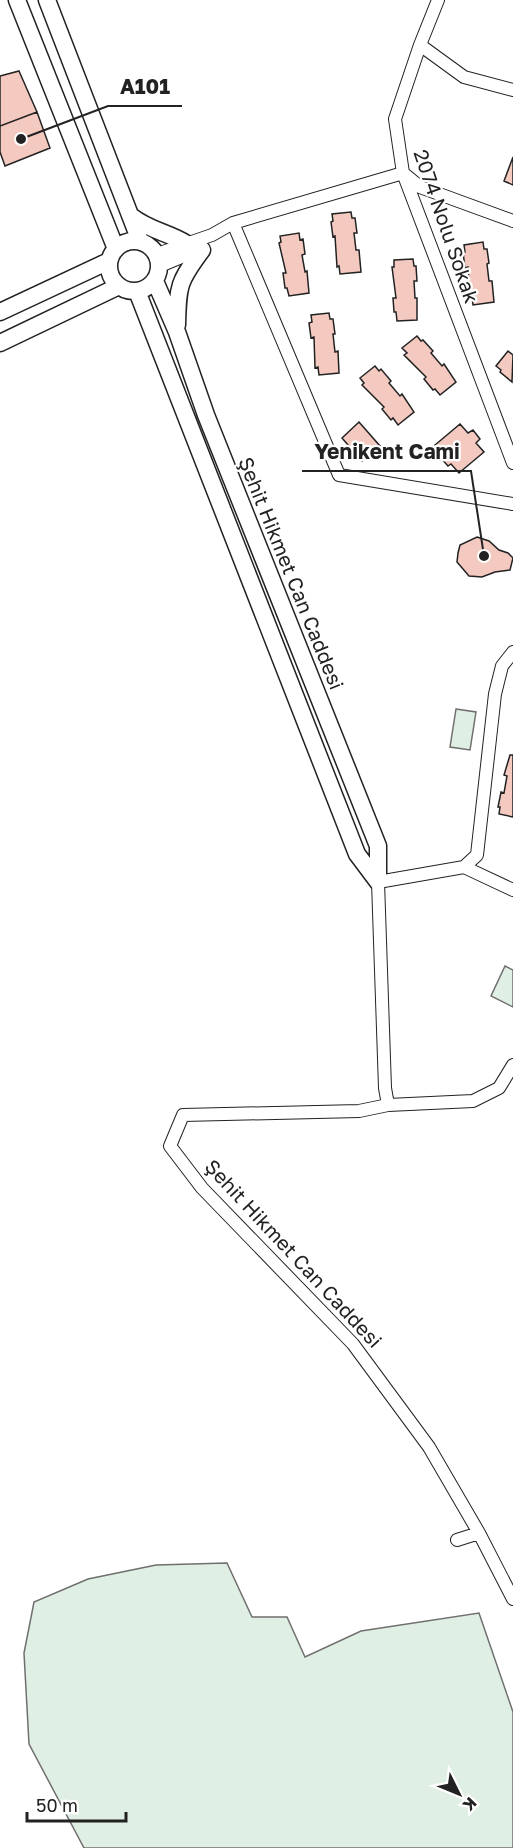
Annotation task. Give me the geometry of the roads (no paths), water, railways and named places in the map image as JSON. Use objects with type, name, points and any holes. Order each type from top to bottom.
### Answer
[{"type":"street","points":[[16,0],[112,255],[110,275],[119,286],[130,291],[144,290],[157,267],[195,247],[232,223],[403,173],[420,187],[513,221]]},
{"type":"street","points":[[47,0],[140,241]]},
{"type":"street","name":"2074 Nolu Sokak","points":[[438,0],[395,119],[403,173],[513,463]]},
{"type":"street","points":[[420,45],[464,77],[513,90]]},
{"type":"street","points":[[131,216],[153,230],[176,237],[195,247]]},
{"type":"street","points":[[232,223],[339,475],[513,504]]},
{"type":"street","points":[[0,312],[112,255],[123,243],[140,241],[147,243],[157,267]]},
{"type":"street","points":[[177,332],[178,288],[195,247]]},
{"type":"street","name":"Şehit Hikmet Can Caddesi","points":[[157,267],[206,415],[378,846],[385,1088],[388,1106],[358,1111],[183,1115],[170,1146],[201,1188],[353,1344],[429,1447],[479,1533],[513,1599]]},
{"type":"street","points":[[0,343],[119,286]]},
{"type":"street","points":[[137,291],[357,854],[378,882],[464,867],[477,855],[495,694],[502,666],[513,652]]},
{"type":"street","points":[[464,867],[513,890]]},
{"type":"street","points":[[388,1106],[473,1101],[499,1088],[513,1065]]},
{"type":"street","points":[[457,1540],[479,1533]]},
{"type":"place","name":"A101","points":[[21,139]]},
{"type":"place","name":"Yenikent Cami","points":[[484,556]]}]
